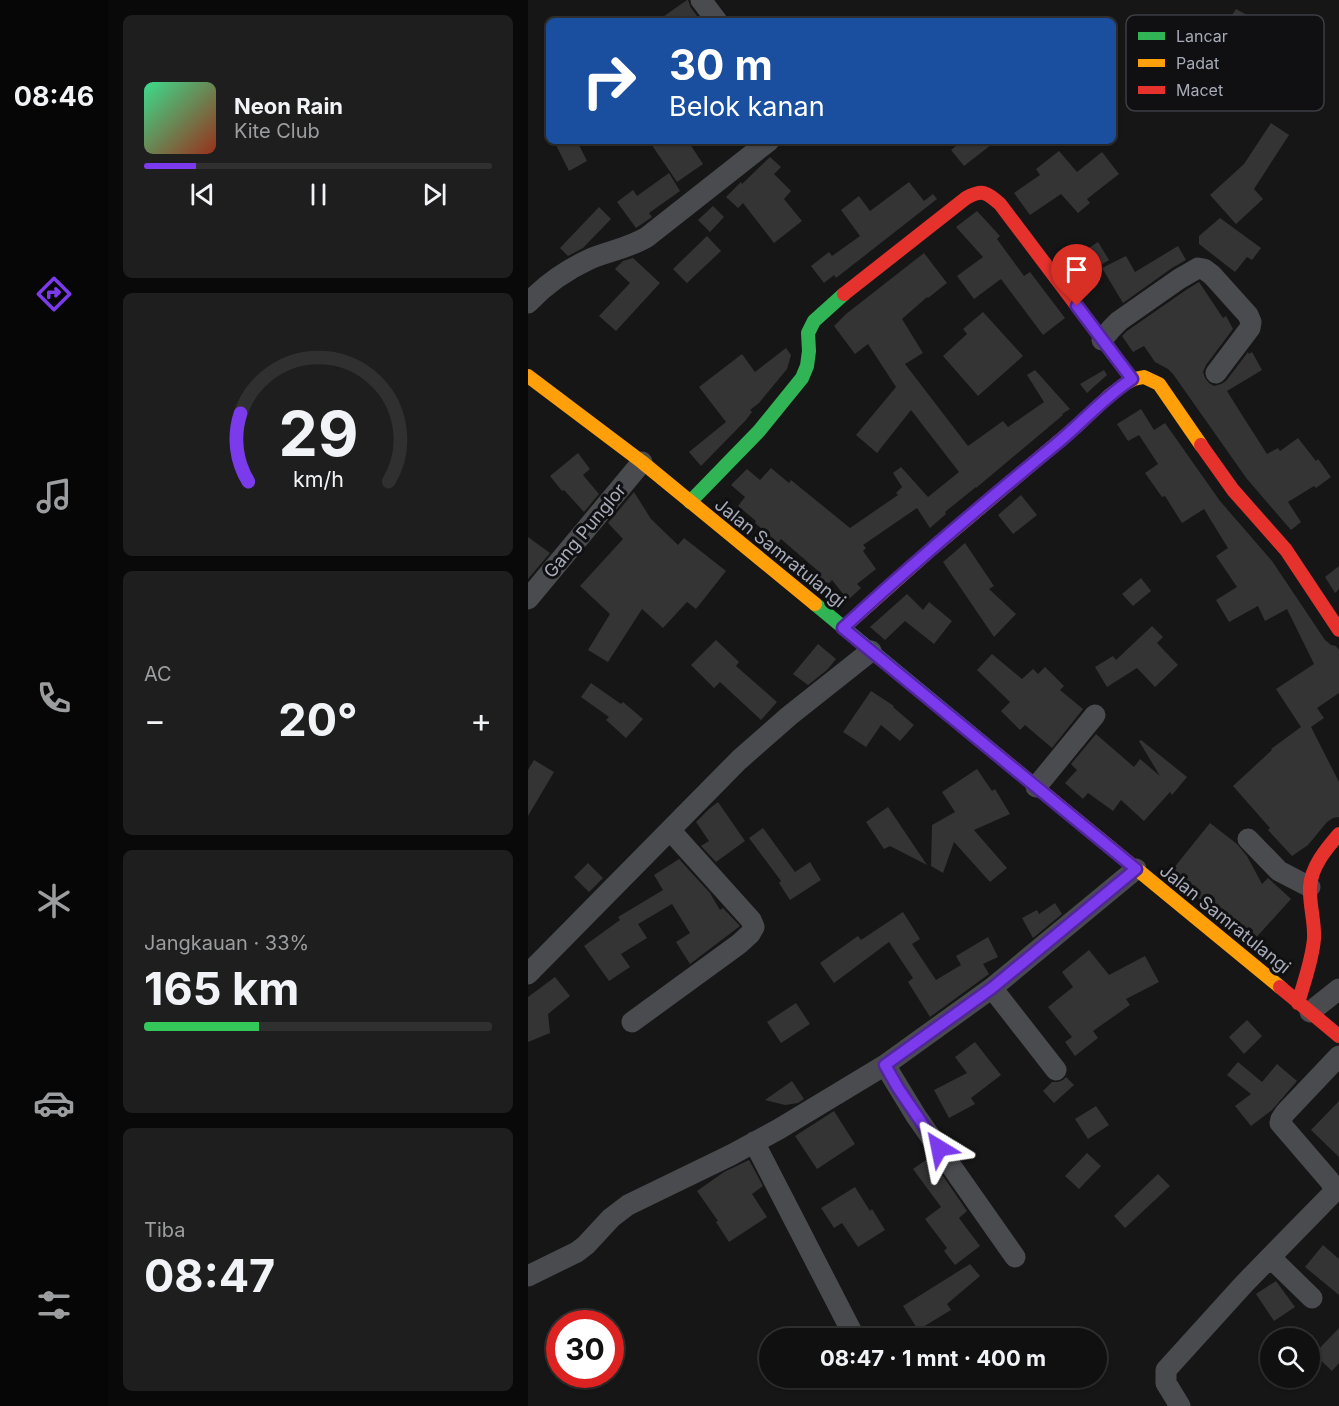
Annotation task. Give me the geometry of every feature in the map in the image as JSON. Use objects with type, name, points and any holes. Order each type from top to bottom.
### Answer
[{"type":"street","points":[[701,0],[715,18]]},
{"type":"street","points":[[528,303],[563,273],[592,259],[629,247],[647,237],[765,144]]},
{"type":"street","points":[[690,502],[759,430],[802,378],[807,366],[809,351],[808,333],[814,321],[844,294],[966,198],[977,192],[988,193],[1000,204],[1132,379]]},
{"type":"street","points":[[1102,340],[1111,328],[1134,310],[1179,279],[1198,268],[1204,269],[1212,274],[1251,321],[1250,328],[1216,373]]},
{"type":"street","name":"Jalan Samratulangi","points":[[528,376],[642,462],[1339,1036]]},
{"type":"street","points":[[843,628],[910,567],[1074,429],[1120,387],[1132,379],[1143,376],[1159,384],[1233,490],[1286,550],[1339,630]]},
{"type":"street","name":"Gang Punglor","points":[[528,599],[642,462]]},
{"type":"street","points":[[528,974],[739,760],[789,716],[871,651]]},
{"type":"street","points":[[1036,787],[1095,716]]},
{"type":"street","points":[[632,1022],[738,944],[750,934],[754,927],[751,920],[670,830]]},
{"type":"street","points":[[1304,1008],[1315,929],[1310,887],[1322,856],[1339,834]]},
{"type":"street","points":[[1248,839],[1278,871],[1310,887]]},
{"type":"street","points":[[528,1276],[577,1252],[611,1218],[628,1205],[778,1129],[885,1065],[992,988],[1136,869]]},
{"type":"street","points":[[992,988],[1056,1070]]},
{"type":"street","points":[[1304,1008],[1339,989]]},
{"type":"street","points":[[1180,1406],[1166,1383],[1166,1371],[1244,1284],[1334,1191],[1329,1180],[1280,1123],[1285,1113],[1339,1056]]},
{"type":"street","points":[[885,1065],[916,1116],[1015,1257]]},
{"type":"street","points":[[754,1142],[850,1328]]},
{"type":"street","points":[[1270,1257],[1312,1298]]},
{"type":"building","points":[[688,0],[699,18],[661,18]]},
{"type":"building","points":[[1236,9],[1247,15],[1232,15]]},
{"type":"building","points":[[1271,123],[1289,135],[1254,189],[1263,199],[1236,224],[1210,195],[1244,164]]},
{"type":"building","points":[[556,144],[578,144],[587,161],[569,171]]},
{"type":"building","points":[[651,144],[690,144],[703,164],[677,182]]},
{"type":"building","points":[[958,144],[992,144],[964,166],[951,150]]},
{"type":"building","points":[[1059,151],[1077,172],[1102,152],[1119,174],[1087,199],[1090,203],[1078,213],[1061,194],[1030,215],[1014,193],[1040,175],[1036,169]]},
{"type":"building","points":[[770,157],[781,167],[774,174],[791,191],[784,199],[802,221],[774,243],[743,203],[738,208],[726,197]]},
{"type":"building","points":[[669,173],[680,191],[649,213],[652,217],[636,228],[617,202],[633,190],[637,196]]},
{"type":"building","points":[[909,182],[924,201],[933,194],[937,199],[836,278],[834,275],[824,283],[811,266],[829,252],[832,256],[860,236],[841,210],[859,196],[870,211]]},
{"type":"building","points":[[713,206],[724,217],[710,232],[698,220]]},
{"type":"building","points":[[599,207],[611,219],[583,248],[568,256],[560,248]]},
{"type":"building","points":[[977,211],[1000,236],[997,239],[1024,276],[1030,272],[1065,318],[1043,335],[1001,279],[974,299],[957,276],[983,257],[956,227]]},
{"type":"building","points":[[1220,218],[1261,248],[1252,260],[1247,257],[1235,272],[1199,244],[1199,236]]},
{"type":"building","points":[[707,236],[721,251],[687,283],[673,269]]},
{"type":"building","points":[[1098,242],[1109,260],[1092,270],[1081,253]]},
{"type":"building","points":[[1178,246],[1186,260],[1123,303],[1102,268],[1126,256],[1135,272]]},
{"type":"building","points":[[924,253],[947,283],[902,319],[923,353],[905,364],[968,446],[1003,421],[1008,427],[1044,402],[1027,375],[1035,370],[1070,409],[945,512],[946,514],[930,528],[917,508],[863,545],[866,548],[863,551],[876,569],[857,584],[861,588],[848,600],[832,580],[827,585],[815,572],[817,570],[781,539],[778,543],[755,523],[756,521],[738,506],[745,497],[731,485],[747,469],[760,480],[771,468],[789,483],[791,480],[850,528],[898,495],[896,493],[902,487],[893,473],[901,467],[928,497],[959,472],[911,410],[877,453],[856,435],[896,387],[868,344],[855,354],[834,326]]},
{"type":"building","points":[[633,258],[660,283],[616,331],[599,316],[630,283],[615,269],[623,261]]},
{"type":"building","points":[[1199,282],[1223,318],[1226,316],[1233,329],[1206,365],[1203,372],[1205,378],[1214,386],[1221,384],[1226,381],[1248,352],[1249,354],[1252,352],[1262,370],[1227,391],[1242,415],[1267,454],[1278,448],[1280,451],[1298,438],[1331,477],[1316,488],[1314,486],[1288,502],[1301,522],[1291,530],[1247,479],[1173,374],[1155,362],[1144,346],[1133,352],[1122,336]]},
{"type":"building","points":[[983,312],[1023,356],[978,396],[943,356],[967,334],[963,329]]},
{"type":"building","points":[[786,348],[791,355],[787,369],[759,403],[750,410],[752,412],[746,420],[701,466],[689,452],[726,422],[699,387],[742,354],[755,372]]},
{"type":"building","points":[[1104,370],[1107,375],[1087,393],[1080,384]]},
{"type":"building","points":[[1141,409],[1154,430],[1165,423],[1220,501],[1272,561],[1325,640],[1339,650],[1339,693],[1317,708],[1324,718],[1311,727],[1339,782],[1339,817],[1327,822],[1308,845],[1292,856],[1233,786],[1271,749],[1301,727],[1276,689],[1314,664],[1287,609],[1265,621],[1258,606],[1229,622],[1216,600],[1237,587],[1216,556],[1228,548],[1204,509],[1182,523],[1165,496],[1162,497],[1145,473],[1158,464],[1139,435],[1128,441],[1117,424]]},
{"type":"building","points":[[578,453],[590,469],[583,475],[599,494],[584,512],[550,476]]},
{"type":"building","points":[[634,492],[651,519],[678,545],[684,538],[726,571],[696,609],[687,602],[663,628],[642,609],[608,662],[588,650],[610,614],[580,586],[623,539],[608,523]]},
{"type":"building","points":[[1021,495],[1037,515],[1013,534],[998,515]]},
{"type":"building","points":[[528,537],[550,553],[528,579]]},
{"type":"building","points":[[965,543],[994,586],[989,589],[1016,614],[994,637],[943,562]]},
{"type":"building","points":[[1339,566],[1339,589],[1335,593],[1325,577]]},
{"type":"building","points":[[1141,578],[1151,591],[1133,606],[1122,594]]},
{"type":"building","points":[[907,594],[923,610],[929,602],[952,621],[934,644],[905,621],[885,640],[870,627]]},
{"type":"building","points":[[1152,626],[1163,637],[1157,643],[1178,665],[1155,687],[1137,668],[1107,687],[1095,667],[1113,656],[1116,660]]},
{"type":"building","points":[[716,640],[739,662],[736,666],[777,702],[761,720],[720,682],[714,688],[691,665]]},
{"type":"building","points":[[818,644],[836,659],[827,670],[808,685],[793,674]]},
{"type":"building","points":[[992,654],[1022,679],[1033,669],[1038,674],[1045,667],[1064,686],[1060,690],[1083,709],[1052,748],[1025,725],[1020,730],[1001,711],[1010,702],[977,670]]},
{"type":"building","points":[[591,683],[621,704],[623,702],[643,719],[626,738],[606,720],[609,717],[581,697]]},
{"type":"building","points":[[871,691],[894,706],[914,725],[900,741],[881,725],[866,747],[843,732]]},
{"type":"building","points":[[1096,734],[1134,767],[1140,759],[1160,776],[1139,741],[1141,740],[1187,777],[1172,795],[1170,792],[1144,821],[1121,800],[1113,811],[1088,793],[1083,799],[1065,783],[1077,770],[1071,764]]},
{"type":"building","points":[[534,760],[554,772],[528,816],[528,770]]},
{"type":"building","points":[[977,769],[992,791],[995,789],[1010,814],[974,830],[1007,868],[990,882],[954,842],[943,873],[931,866],[932,825],[955,812],[942,792]]},
{"type":"building","points":[[718,802],[745,841],[716,862],[701,846],[709,841],[696,822]]},
{"type":"building","points":[[888,807],[927,865],[890,846],[884,849],[866,822]]},
{"type":"building","points":[[1210,823],[1237,844],[1247,856],[1262,884],[1268,878],[1291,899],[1252,942],[1228,922],[1230,919],[1203,902],[1169,874]]},
{"type":"building","points":[[763,828],[795,872],[810,862],[821,880],[790,900],[779,883],[781,881],[749,838]]},
{"type":"building","points":[[679,859],[710,893],[720,910],[723,908],[740,926],[690,964],[676,942],[690,933],[672,904],[638,924],[647,938],[621,954],[630,967],[609,981],[584,946],[620,920],[618,917],[663,890],[654,875]]},
{"type":"building","points":[[588,863],[603,878],[589,892],[574,877]]},
{"type":"building","points":[[1055,903],[1062,914],[1033,938],[1022,918],[1037,910],[1039,914]]},
{"type":"building","points":[[903,912],[920,939],[912,944],[936,980],[961,965],[956,956],[988,937],[998,957],[983,964],[989,974],[930,1017],[908,982],[913,978],[889,942],[834,983],[820,963],[858,936],[861,940]]},
{"type":"building","points":[[1089,950],[1109,975],[1145,956],[1159,982],[1126,999],[1130,1005],[1093,1031],[1098,1038],[1075,1056],[1065,1042],[1072,1037],[1048,1007],[1073,987],[1062,972]]},
{"type":"building","points":[[555,977],[570,996],[548,1014],[550,1033],[528,1042],[528,997]]},
{"type":"building","points":[[796,1003],[810,1024],[781,1043],[767,1022]]},
{"type":"building","points":[[1247,1020],[1262,1036],[1244,1054],[1229,1037]]},
{"type":"building","points":[[975,1042],[1001,1075],[971,1098],[975,1104],[949,1118],[934,1090],[967,1073],[955,1057]]},
{"type":"building","points":[[1238,1062],[1262,1082],[1277,1064],[1297,1081],[1272,1110],[1251,1126],[1235,1106],[1251,1094],[1227,1075]]},
{"type":"building","points":[[1066,1077],[1074,1085],[1054,1103],[1043,1091],[1052,1082],[1058,1082]]},
{"type":"building","points":[[792,1081],[804,1099],[798,1103],[785,1105],[765,1100]]},
{"type":"building","points":[[1339,1101],[1339,1157],[1311,1130]]},
{"type":"building","points":[[1096,1106],[1109,1125],[1088,1139],[1075,1119]]},
{"type":"building","points":[[834,1111],[855,1144],[817,1169],[795,1136]]},
{"type":"building","points":[[1087,1153],[1101,1166],[1079,1189],[1065,1176]]},
{"type":"building","points":[[930,1157],[967,1211],[959,1218],[980,1246],[955,1265],[944,1251],[947,1248],[925,1219],[941,1207],[913,1169]]},
{"type":"building","points":[[749,1160],[763,1186],[752,1194],[767,1217],[729,1242],[716,1222],[718,1221],[697,1191],[724,1172]]},
{"type":"building","points":[[1158,1174],[1170,1186],[1125,1228],[1114,1216]]},
{"type":"building","points":[[855,1187],[885,1230],[858,1247],[842,1223],[834,1228],[821,1208]]},
{"type":"building","points":[[1323,1245],[1339,1259],[1339,1295],[1305,1267]]},
{"type":"building","points":[[970,1264],[980,1276],[947,1304],[951,1310],[921,1328],[917,1328],[903,1306]]},
{"type":"building","points":[[1276,1281],[1295,1307],[1274,1321],[1256,1294]]},
{"type":"building","points":[[1339,1328],[1339,1363],[1332,1371],[1320,1360],[1320,1348]]},
{"type":"traffic: fast","points":[[690,502],[759,431],[802,378],[807,366],[808,333],[814,321],[844,294]]},
{"type":"traffic: fast","points":[[815,604],[999,756]]},
{"type":"traffic: slow","points":[[528,376],[642,462],[815,604]]},
{"type":"traffic: slow","points":[[843,628],[1126,383],[1144,377],[1159,384],[1201,445]]},
{"type":"traffic: slow","points":[[999,756],[1280,987]]},
{"type":"traffic: jam","points":[[844,294],[966,198],[977,193],[984,193],[1000,204],[1132,379]]},
{"type":"traffic: jam","points":[[1201,445],[1233,490],[1286,550],[1339,630]]},
{"type":"traffic: jam","points":[[1298,1003],[1310,963],[1314,939],[1311,880],[1320,859],[1339,834]]},
{"type":"traffic: jam","points":[[1280,987],[1339,1036]]},
{"type":"route","points":[[939,1148],[916,1116],[885,1065],[992,988],[1136,869],[843,628],[901,574],[1132,379],[1077,306]]}]
